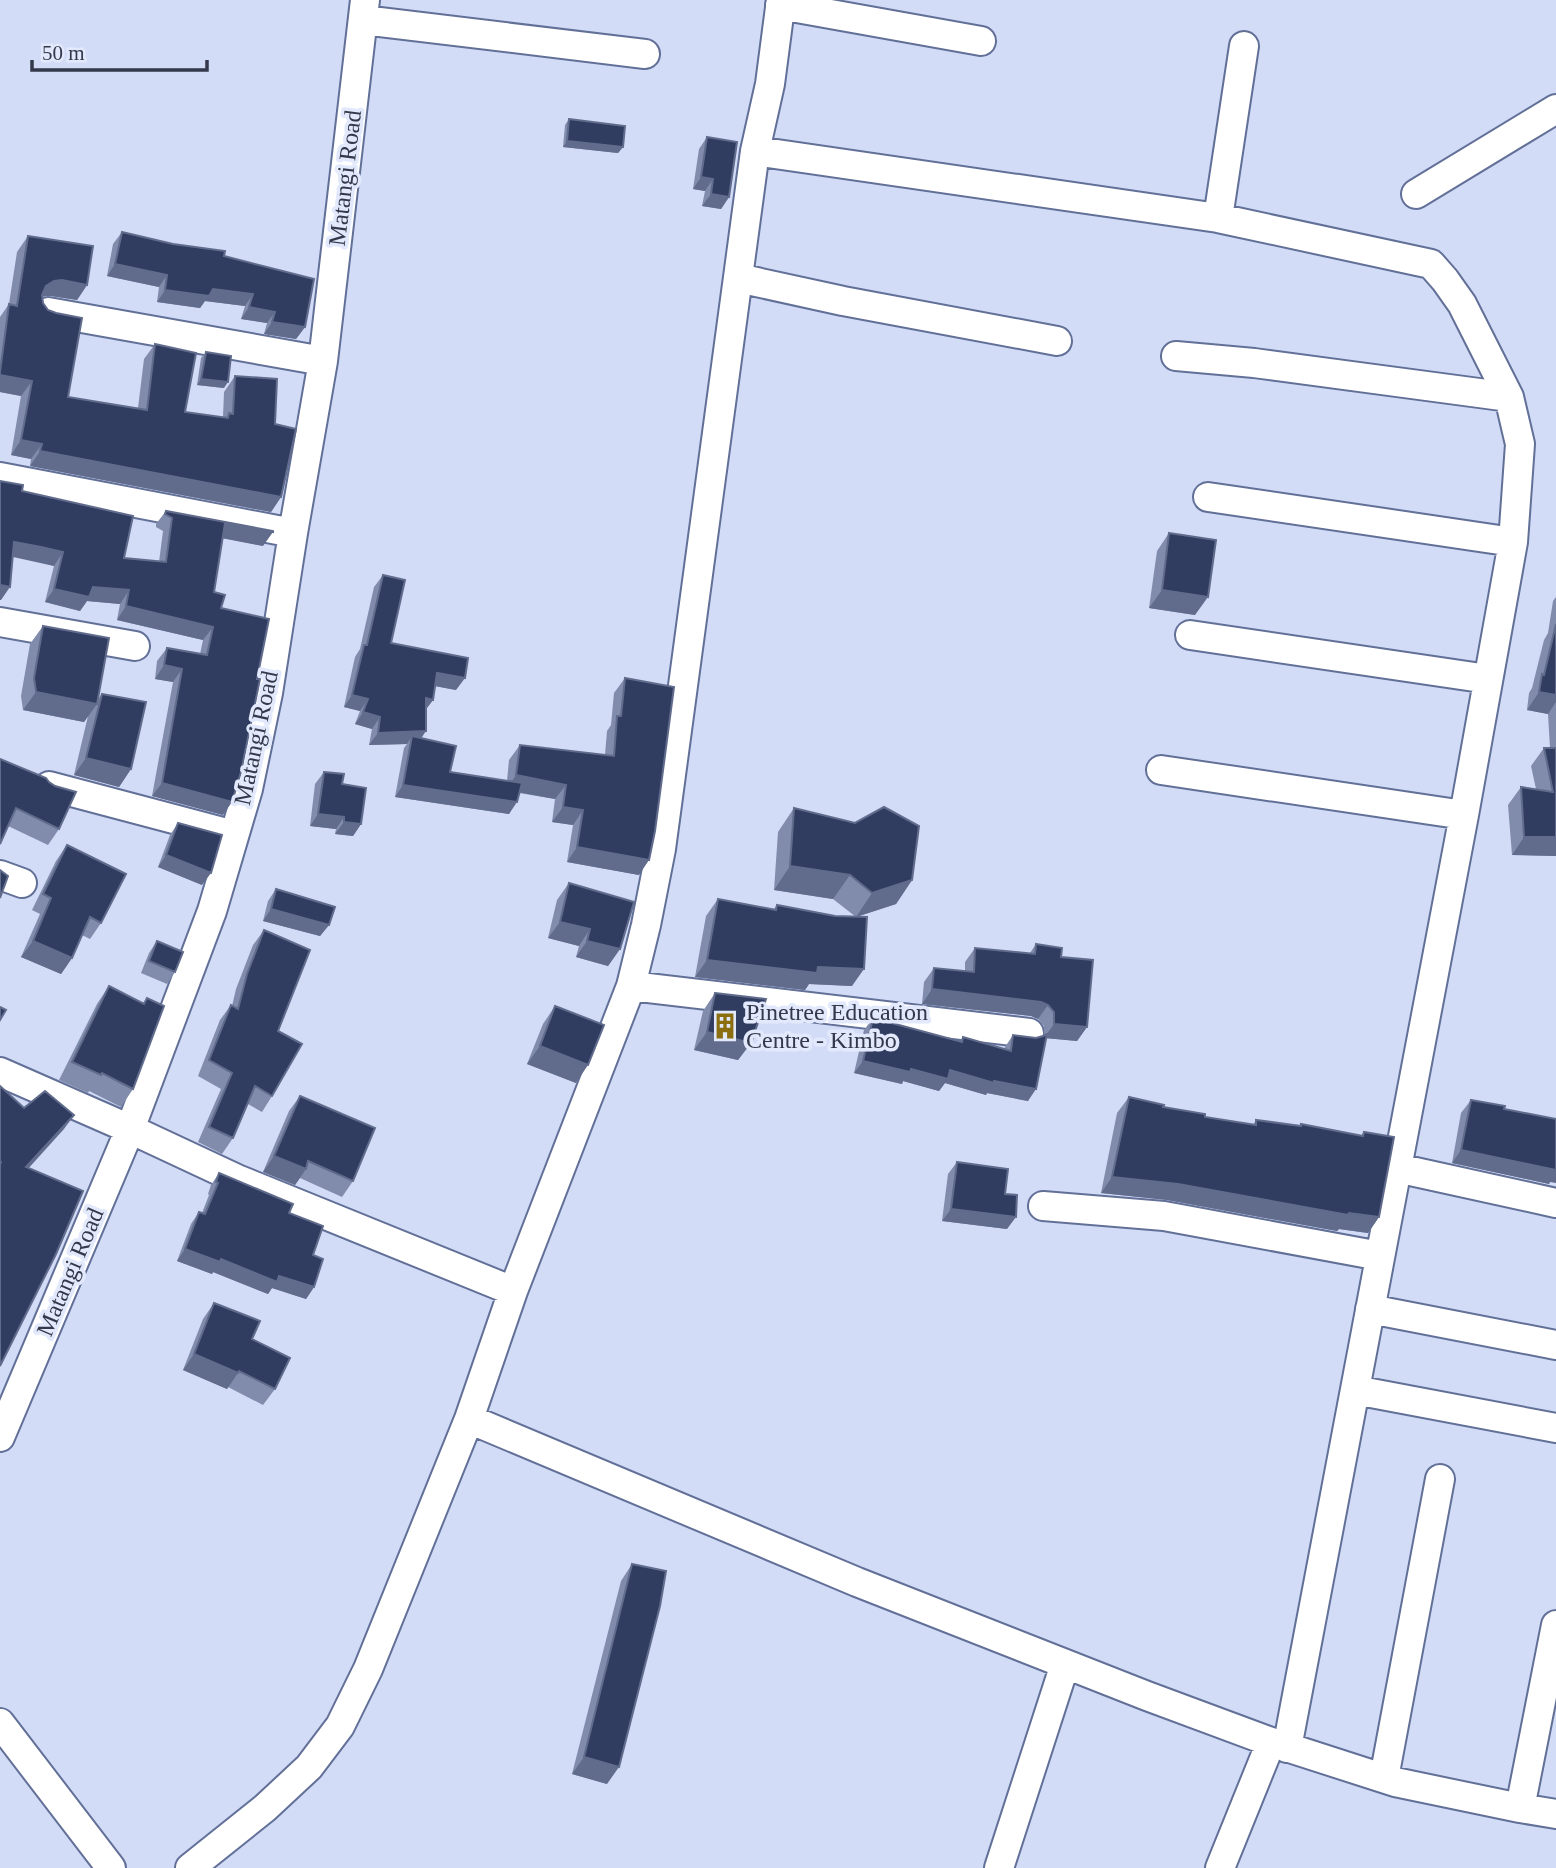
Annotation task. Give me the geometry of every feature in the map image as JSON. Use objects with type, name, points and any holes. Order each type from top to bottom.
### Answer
[{"type":"street","points":[[190,1868],[265,1808],[309,1767],[340,1726],[368,1670],[469,1419],[513,1291],[631,986],[660,849],[755,151],[770,84],[780,3],[981,41]]},
{"type":"street","points":[[364,10],[645,54]]},
{"type":"street","name":"Matangi Road","points":[[0,1437],[130,1129],[212,911],[247,789],[268,693],[323,361],[364,10]]},
{"type":"street","points":[[1218,218],[1244,46]]},
{"type":"street","points":[[1416,194],[1556,109]]},
{"type":"street","points":[[755,151],[1218,218],[1431,264],[1462,304],[1509,397],[1520,444],[1513,542],[1355,1390],[1279,1745],[1220,1868]]},
{"type":"street","points":[[738,278],[843,301],[1057,341]]},
{"type":"street","points":[[48,312],[323,361]]},
{"type":"street","points":[[1176,356],[1254,363],[1509,397]]},
{"type":"street","points":[[0,477],[293,533]]},
{"type":"street","points":[[1208,497],[1513,542]]},
{"type":"street","points":[[0,622],[135,646]]},
{"type":"street","points":[[1190,635],[1488,679]]},
{"type":"street","points":[[1161,770],[1464,815]]},
{"type":"street","points":[[49,786],[234,835]]},
{"type":"street","points":[[631,986],[1029,1033]]},
{"type":"street","points":[[0,1072],[237,1179],[513,1291]]},
{"type":"street","points":[[1397,1168],[1556,1203]]},
{"type":"street","points":[[1042,1206],[1164,1216],[1380,1256]]},
{"type":"street","points":[[1370,1309],[1556,1345]]},
{"type":"street","points":[[1355,1390],[1556,1428]]},
{"type":"street","points":[[469,1419],[857,1582],[1279,1745],[1384,1778],[1556,1814]]},
{"type":"street","points":[[1384,1778],[1440,1479]]},
{"type":"street","points":[[1520,1808],[1556,1625]]},
{"type":"street","points":[[999,1868],[1065,1664]]},
{"type":"street","points":[[0,1723],[111,1868]]},
{"type":"building","points":[[569,119],[625,126],[623,147],[567,141]]},
{"type":"building","points":[[707,137],[737,142],[729,197],[711,194],[713,179],[701,177]]},
{"type":"building","points":[[122,232],[173,244],[225,251],[224,256],[314,279],[305,327],[272,322],[275,312],[249,307],[253,294],[213,289],[209,296],[165,290],[167,275],[115,264]]},
{"type":"building","points":[[28,236],[93,246],[87,285],[54,281],[46,286],[42,295],[48,310],[82,318],[68,397],[147,410],[155,344],[196,353],[185,412],[228,418],[229,413],[233,414],[235,376],[277,379],[275,424],[296,429],[281,497],[40,451],[42,444],[21,440],[32,381],[0,375],[0,372],[9,304],[17,306]]},
{"type":"building","points":[[206,352],[231,356],[228,382],[201,379]]},
{"type":"building","points":[[0,481],[23,485],[22,491],[133,516],[124,558],[166,562],[172,518],[165,514],[166,511],[273,531],[225,523],[214,592],[225,595],[221,608],[269,619],[257,679],[260,679],[241,772],[232,802],[162,783],[182,669],[164,665],[167,648],[207,655],[213,627],[126,606],[129,590],[93,587],[89,597],[54,589],[63,552],[41,547],[14,542],[10,587],[0,585]]},
{"type":"building","points":[[1169,533],[1216,540],[1208,597],[1162,590]]},
{"type":"building","points":[[383,575],[405,580],[391,643],[468,658],[465,678],[437,673],[433,700],[426,698],[426,731],[378,733],[380,717],[363,712],[368,699],[352,695]]},
{"type":"building","points":[[1556,624],[1556,695],[1539,692]]},
{"type":"building","points":[[43,626],[109,638],[97,704],[36,692],[34,678]]},
{"type":"building","points":[[625,678],[674,687],[649,860],[577,847],[583,810],[563,807],[566,785],[516,775],[520,745],[614,756],[617,716],[621,716]]},
{"type":"building","points":[[102,694],[146,702],[131,769],[86,758]]},
{"type":"building","points":[[412,736],[456,746],[450,772],[522,783],[517,802],[403,785]]},
{"type":"building","points":[[1544,748],[1556,748],[1556,837],[1524,837],[1521,787],[1553,792]]},
{"type":"building","points":[[0,759],[46,778],[55,786],[76,792],[59,829],[16,808],[0,844]]},
{"type":"building","points":[[324,772],[344,774],[342,784],[366,788],[361,824],[344,822],[344,817],[318,814]]},
{"type":"building","points":[[884,807],[919,826],[912,880],[872,893],[850,875],[790,866],[794,808],[855,823]]},
{"type":"building","points":[[178,823],[222,835],[211,873],[166,855]]},
{"type":"building","points":[[67,845],[126,874],[101,923],[90,917],[72,958],[33,941],[51,898],[43,894]]},
{"type":"building","points":[[0,870],[8,876],[0,898]]},
{"type":"building","points":[[569,883],[634,902],[620,949],[587,941],[590,929],[560,922]]},
{"type":"building","points":[[276,889],[335,907],[329,925],[271,909]]},
{"type":"building","points":[[718,899],[776,910],[777,905],[835,916],[867,917],[864,969],[818,967],[817,973],[707,960]]},
{"type":"building","points":[[264,930],[310,950],[278,1031],[302,1044],[272,1096],[255,1086],[233,1138],[209,1127],[232,1073],[209,1060],[231,1005],[238,1009],[247,974]]},
{"type":"building","points":[[157,941],[183,952],[175,972],[149,961]]},
{"type":"building","points":[[1036,944],[1062,948],[1061,957],[1093,960],[1087,1027],[1054,1024],[1054,1012],[1041,1002],[932,989],[934,968],[974,972],[975,948],[1035,954]]},
{"type":"building","points":[[109,986],[144,1004],[147,998],[164,1006],[133,1089],[72,1062]]},
{"type":"building","points":[[715,993],[766,999],[751,1043],[707,1032]]},
{"type":"building","points":[[555,1006],[604,1025],[588,1065],[540,1046]]},
{"type":"building","points":[[0,1007],[6,1010],[0,1020]]},
{"type":"building","points":[[873,1018],[962,1042],[963,1037],[1011,1051],[1013,1035],[1036,1038],[1047,1034],[1036,1089],[994,1083],[950,1070],[948,1079],[911,1069],[910,1072],[863,1061]]},
{"type":"building","points":[[0,1086],[24,1108],[45,1091],[74,1115],[26,1167],[83,1191],[56,1254],[0,1366],[1,1162]]},
{"type":"building","points":[[300,1096],[375,1128],[353,1181],[308,1161],[306,1169],[274,1156]]},
{"type":"building","points":[[1129,1097],[1164,1105],[1163,1107],[1205,1114],[1205,1117],[1256,1125],[1256,1120],[1301,1124],[1363,1136],[1364,1132],[1394,1137],[1379,1217],[1348,1215],[1178,1184],[1112,1177]]},
{"type":"building","points":[[1471,1100],[1556,1119],[1556,1170],[1461,1150]]},
{"type":"building","points":[[957,1162],[1008,1169],[1005,1194],[1017,1195],[1016,1217],[951,1209]]},
{"type":"building","points":[[219,1173],[293,1204],[289,1213],[323,1226],[313,1255],[323,1259],[314,1287],[279,1276],[277,1282],[221,1259],[220,1262],[185,1249],[199,1212],[205,1214],[218,1183]]},
{"type":"building","points":[[214,1303],[260,1321],[252,1339],[290,1358],[275,1389],[239,1371],[238,1373],[194,1354]]},
{"type":"building","points":[[632,1564],[666,1571],[660,1606],[619,1767],[584,1757]]},
{"type":"place","name":"Pinetree Education Centre - Kimbo","points":[[725,1026]]}]
